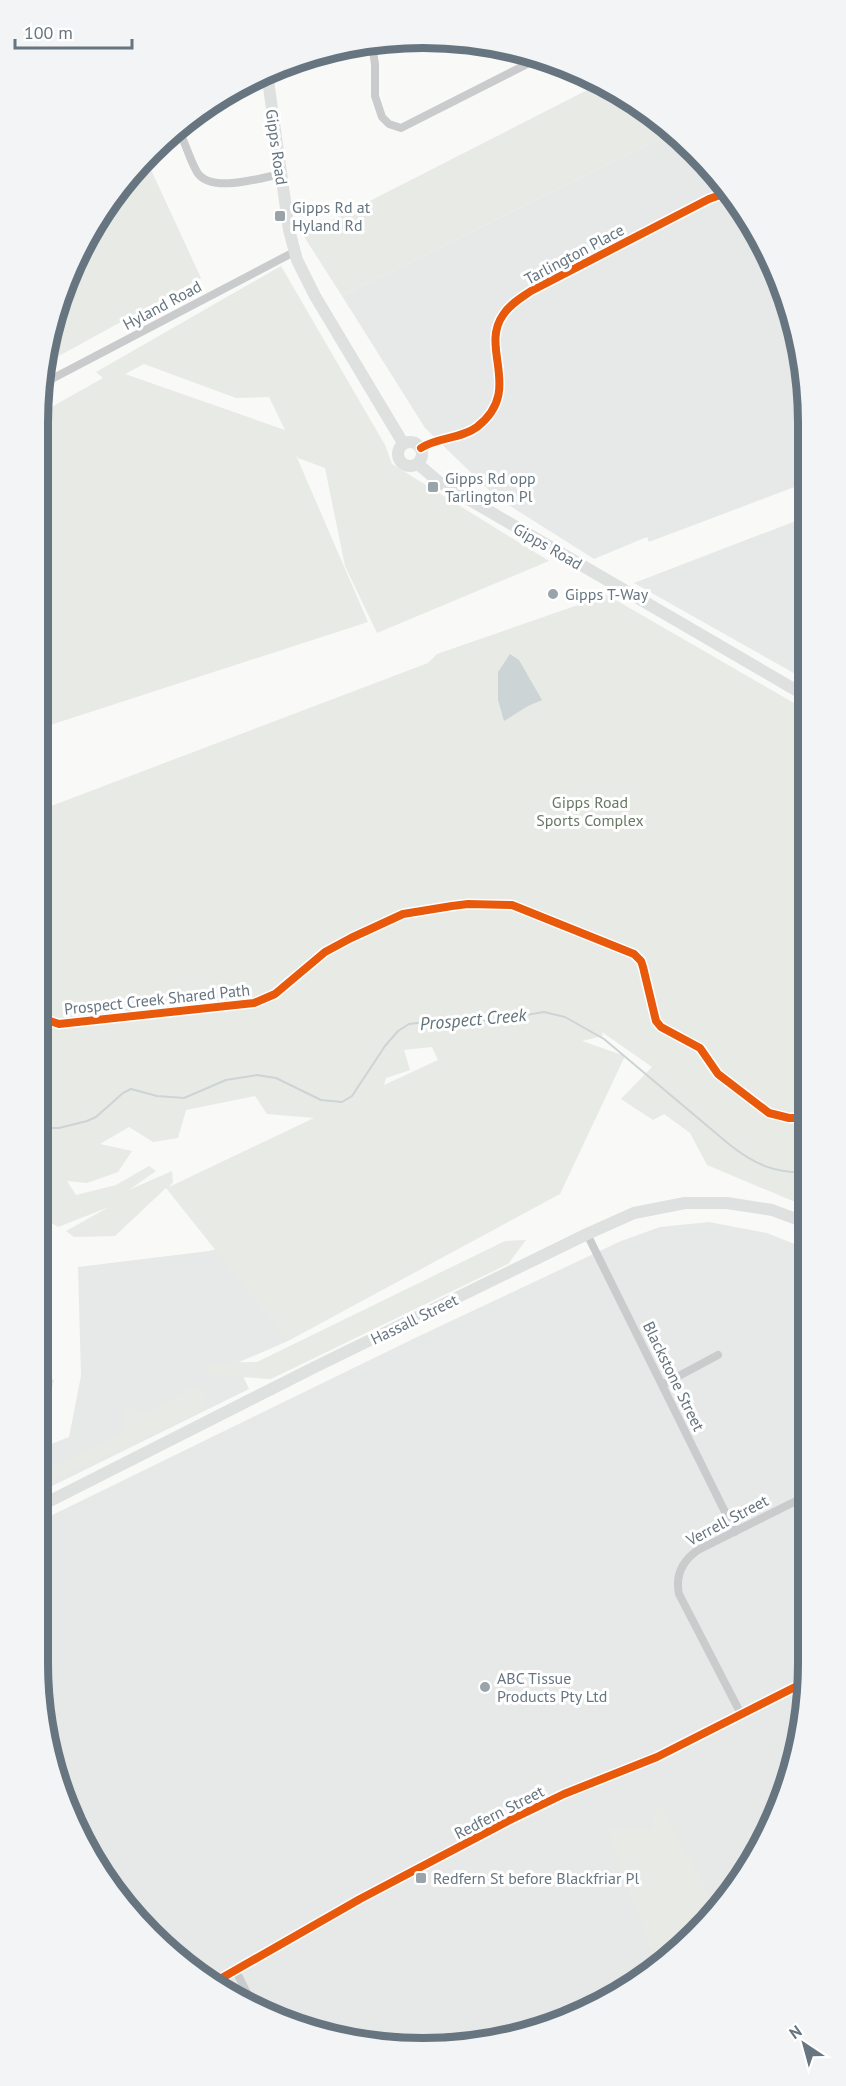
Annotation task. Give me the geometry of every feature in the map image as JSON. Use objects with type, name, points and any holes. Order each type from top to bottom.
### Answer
[{"type":"main road","name":"Gipps Road","points":[[268,82],[294,252],[315,296],[404,444]]},
{"type":"main road","points":[[411,442],[421,448],[422,459],[418,464],[407,466],[401,463],[398,452],[404,444],[411,442]]},
{"type":"main road","name":"Gipps Road","points":[[418,464],[439,482],[798,691]]},
{"type":"main road","name":"Hassall Street","points":[[48,1502],[587,1234],[634,1213],[685,1203],[726,1203],[772,1210],[798,1220]]},
{"type":"street","points":[[373,51],[375,96],[381,117],[389,124],[401,128],[528,63]]},
{"type":"street","points":[[181,136],[197,174],[211,183],[224,184],[281,174]]},
{"type":"street","name":"Tarlington Place","points":[[421,448],[465,434],[478,426],[491,410],[499,394],[501,375],[495,351],[495,331],[502,315],[514,303],[531,291],[721,195]]},
{"type":"street","name":"Hyland Road","points":[[51,380],[294,252]]},
{"type":"street","name":"Blackstone Street","points":[[587,1234],[735,1532]]},
{"type":"street","points":[[662,1384],[718,1355]]},
{"type":"street","name":"Verrell Street","points":[[741,1714],[679,1594],[677,1585],[682,1566],[689,1556],[798,1500]]},
{"type":"street","name":"Redfern Street","points":[[221,1979],[360,1899],[510,1820],[564,1794],[657,1757],[797,1686]]},
{"type":"street","points":[[236,1971],[248,1994]]},
{"type":"shaded area","points":[[665,137],[705,176],[735,215],[759,257],[778,302],[795,374],[798,486],[649,542],[647,537],[594,559],[496,497],[425,428],[342,296]]},
{"type":"shaded area","points":[[798,520],[798,675],[634,583]]},
{"type":"shaded area","points":[[510,654],[519,660],[542,700],[504,721],[498,700],[498,672]]},
{"type":"shaded area","points":[[709,1222],[767,1233],[798,1245],[797,1688],[791,1736],[778,1784],[748,1850],[721,1891],[705,1910],[651,1961],[589,1999],[544,2018],[520,2025],[472,2035],[448,2037],[374,2035],[302,2018],[235,1988],[195,1961],[141,1910],[111,1871],[77,1807],[61,1760],[51,1712],[48,1663],[48,1517],[415,1338],[621,1241],[660,1227]]},
{"type":"shaded area","points":[[256,1238],[288,1341],[237,1363],[249,1389],[48,1488],[48,1445],[69,1437],[81,1376],[78,1267],[209,1251]]},
{"type":"green space","points":[[591,88],[631,111],[665,137],[342,296],[303,235]]},
{"type":"green space","points":[[150,167],[201,278],[54,359],[68,302],[98,235],[125,195]]},
{"type":"green space","points":[[281,266],[385,445],[392,464],[549,561],[377,633],[345,566],[325,468],[298,458],[295,453],[368,622],[48,726],[49,409],[103,378],[96,372]],"holes":[[[144,364],[236,398],[269,397],[285,430],[125,374]]]},
{"type":"green space","name":"Gipps Road Sports Complex","points":[[607,595],[798,705],[798,1203],[707,1165],[690,1133],[664,1114],[653,1120],[621,1099],[652,1067],[602,1032],[603,1036],[582,1041],[625,1056],[560,1194],[288,1341],[166,1188],[115,1236],[74,1237],[66,1231],[109,1207],[58,1227],[50,1222],[51,1246],[48,1248],[48,807],[428,663],[437,654]],"holes":[[[432,1047],[438,1060],[384,1085],[386,1078],[410,1070],[404,1050]],[[255,1096],[267,1114],[314,1118],[169,1187],[173,1182],[172,1171],[129,1190],[156,1171],[149,1166],[116,1185],[76,1195],[67,1181],[87,1183],[118,1172],[132,1151],[100,1144],[129,1127],[153,1142],[178,1138],[186,1110]]]},
{"type":"green space","points":[[526,1240],[508,1264],[271,1379],[210,1375],[205,1363],[257,1362],[505,1241]]},
{"type":"green space","points":[[48,1378],[54,1380],[48,1406]]},
{"type":"green space","points":[[195,1385],[208,1397],[198,1412],[48,1482],[48,1468],[110,1440],[123,1430],[125,1410],[133,1406],[146,1415]]},
{"type":"green space","points":[[658,1800],[712,1902],[688,1928],[654,1959],[608,1830],[652,1829]]},
{"type":"waterway","name":"Prospect Creek","points":[[48,1128],[59,1128],[96,1117],[123,1093],[131,1089],[157,1096],[184,1098],[226,1080],[257,1075],[276,1078],[321,1100],[342,1102],[352,1096],[385,1046],[398,1031],[409,1024],[435,1021],[490,1021],[544,1012],[565,1017],[604,1039],[748,1158],[775,1169],[798,1172]]},
{"type":"cycle path","points":[[421,448],[471,431],[491,413],[498,399],[500,384],[495,342],[497,328],[503,315],[512,304],[531,291],[721,195]]},
{"type":"cycle path","name":"Prospect Creek Shared Path","points":[[48,1020],[59,1024],[254,1003],[275,994],[325,952],[403,914],[468,904],[512,905],[634,954],[641,961],[656,1021],[661,1027],[700,1048],[718,1074],[769,1113],[798,1118]]},
{"type":"cycle path","points":[[221,1979],[360,1899],[510,1820],[564,1794],[657,1757],[797,1686]]},
{"type":"place","name":"Gipps Rd at Hyland Rd","points":[[280,216]]},
{"type":"place","name":"Gipps Rd opp Tarlington Pl","points":[[433,487]]},
{"type":"place","name":"Gipps T-Way","points":[[553,594]]},
{"type":"place","name":"ABC Tissue Products Pty Ltd","points":[[485,1687]]},
{"type":"place","name":"Redfern St before Blackfriar Pl","points":[[421,1878]]}]
